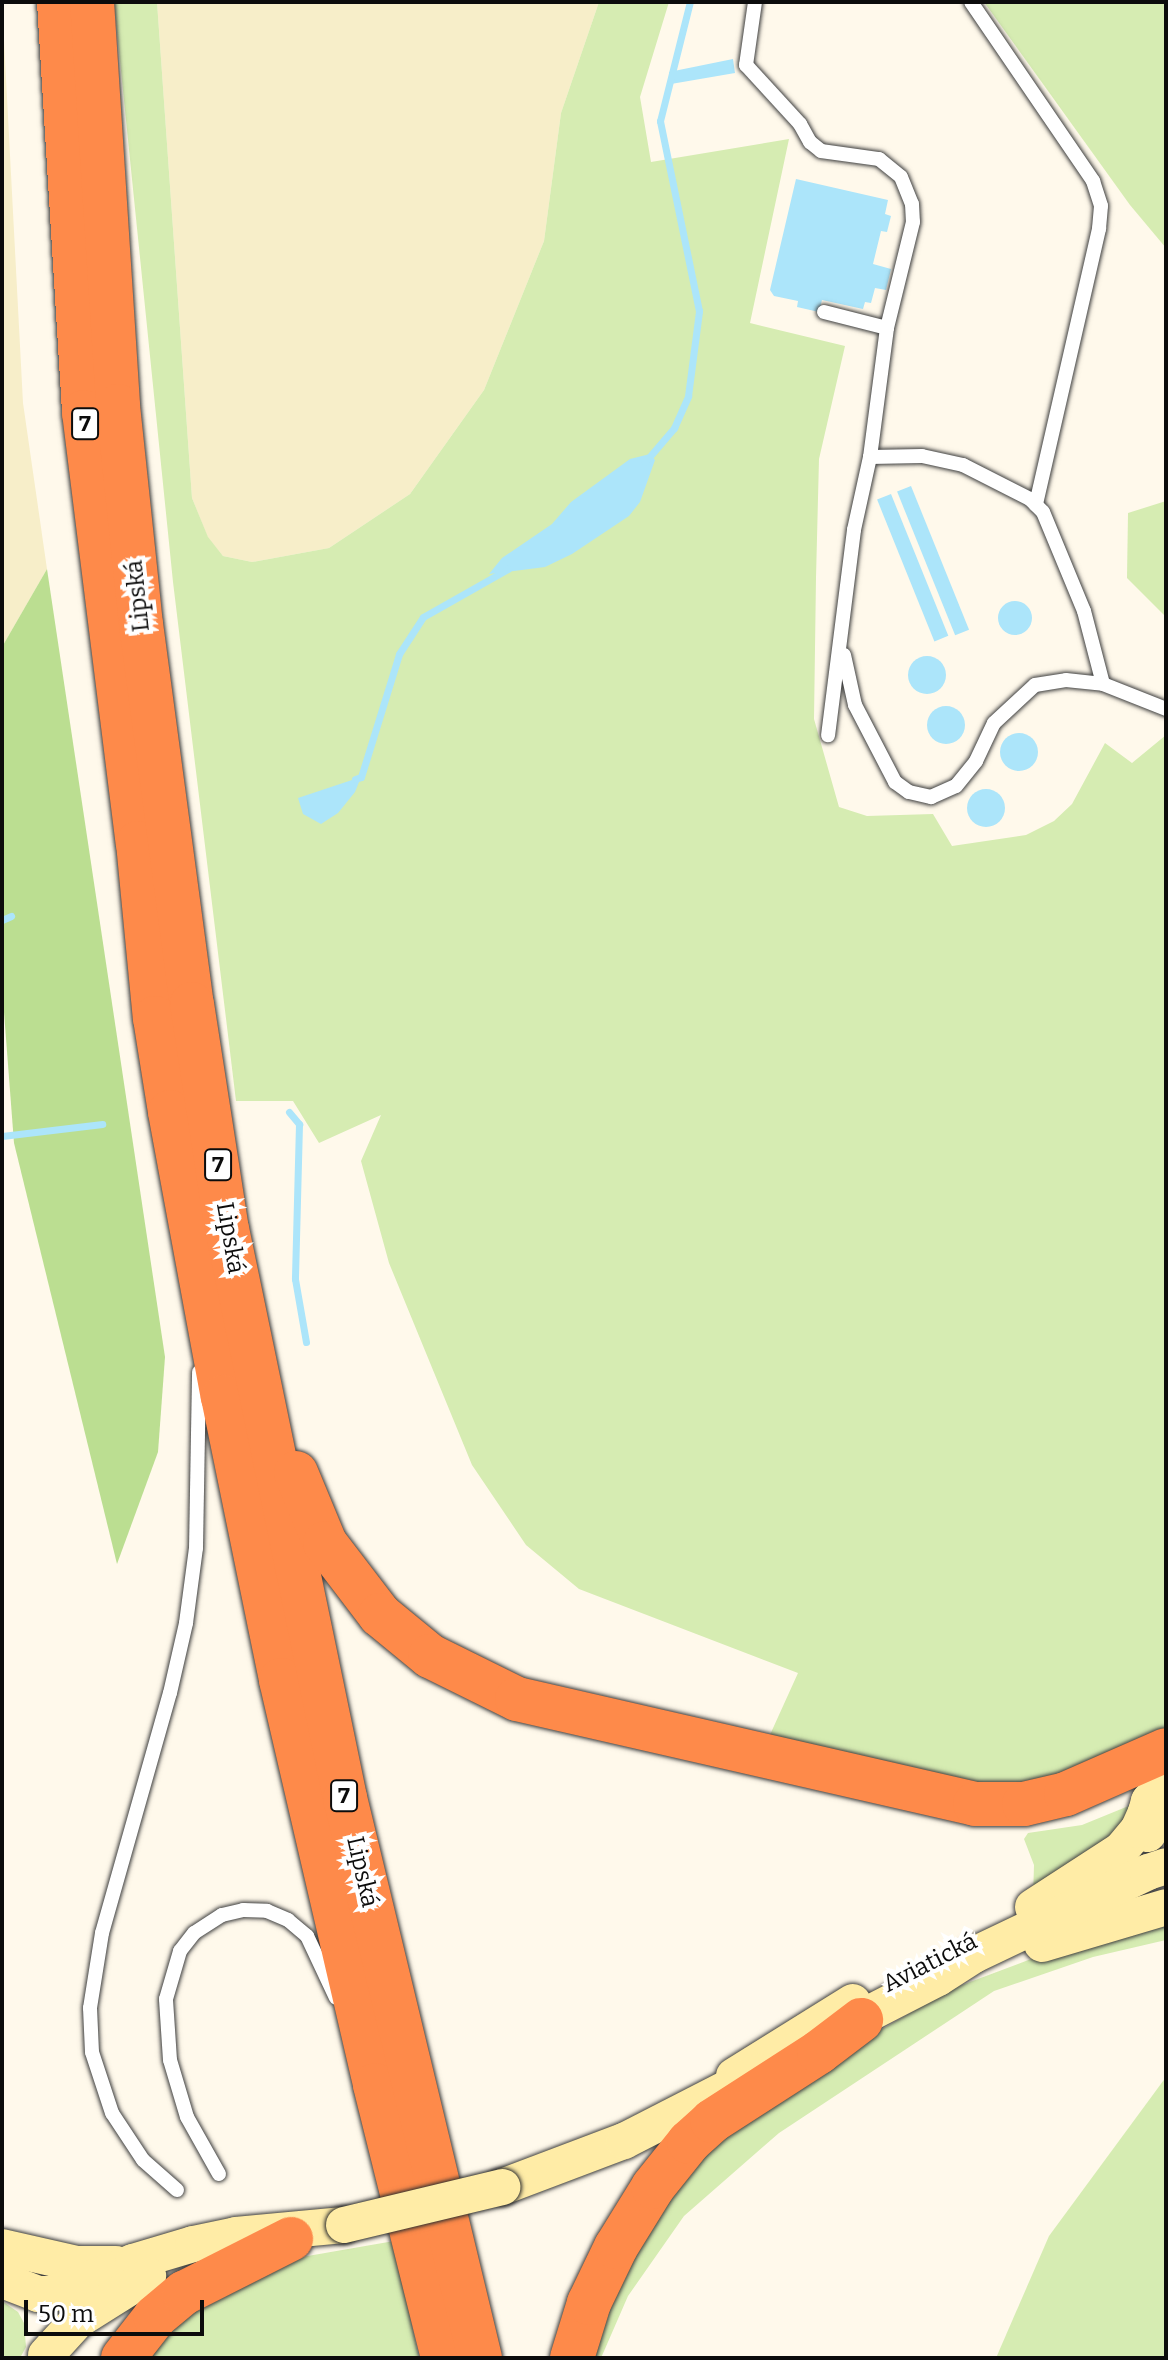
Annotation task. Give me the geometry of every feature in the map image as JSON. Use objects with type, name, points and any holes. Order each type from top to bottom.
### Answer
[{"type":"highway","name":"Lipská","points":[[59,2],[84,412],[138,843],[155,1018],[210,1234],[480,2358]]},
{"type":"highway","name":"Lipská","points":[[92,2],[118,406],[139,608],[192,1004],[210,1234],[281,1680],[375,2085],[443,2358]]},
{"type":"highway","points":[[210,1234],[254,1285],[293,1462],[312,1517],[340,1567],[380,1615],[404,1638],[456,1672],[517,1699],[947,1799],[1002,1805],[1066,1794],[1166,1750]]},
{"type":"highway","points":[[814,1768],[885,1800],[969,1820],[1010,1824],[1086,1814],[1159,1790]]},
{"type":"highway","points":[[572,2358],[589,2303],[611,2257],[653,2187],[689,2142],[712,2121],[819,2052],[861,2020]]},
{"type":"highway","points":[[123,2358],[155,2317],[184,2293],[291,2239]]},
{"type":"highway","points":[[414,2245],[426,2358]]},
{"type":"main road","points":[[1159,1790],[1150,1839],[1166,1857]]},
{"type":"main road","name":"Aviatická","points":[[700,2100],[834,2013],[1009,1922],[1111,1857],[1133,1836],[1159,1790]]},
{"type":"main road","points":[[46,2356],[78,2320],[151,2275],[209,2254],[291,2239],[502,2187],[624,2141],[770,2066],[810,2041],[861,2020],[974,1955],[1166,1866]]},
{"type":"main road","name":"Aviatická","points":[[938,1978],[1166,1907]]},
{"type":"main road","points":[[13,2284],[51,2294],[133,2262],[236,2235],[344,2225]]},
{"type":"main road","points":[[2,2247],[77,2264],[133,2262]]},
{"type":"main road","points":[[13,2284],[43,2310],[47,2323],[46,2356]]},
{"type":"lane","points":[[755,2],[746,65],[821,151],[879,159],[901,177],[907,190],[913,222],[887,328],[870,457],[854,530],[842,647],[828,735]]},
{"type":"lane","points":[[971,2],[1093,181],[1101,206],[1099,229],[1036,505]]},
{"type":"lane","points":[[824,312],[887,328]]},
{"type":"lane","points":[[870,457],[922,456],[963,465],[1036,505],[1043,512],[1084,611],[1103,684]]},
{"type":"lane","points":[[842,647],[855,705],[895,782],[909,792],[931,797],[956,786],[976,761],[994,723],[1035,685],[1066,680],[1103,684],[1166,709]]},
{"type":"lane","points":[[177,2190],[143,2160],[112,2113],[92,2052],[90,2008],[102,1933],[170,1693],[186,1623],[196,1548],[198,1354],[210,1234]]},
{"type":"lane","points":[[219,2174],[194,2134],[180,2097],[170,2060],[165,2018],[174,1961],[186,1942],[213,1919],[243,1910],[267,1911],[288,1920],[307,1936],[375,2085]]},
{"type":"shaded area","points":[[2,2],[23,403],[47,569],[2,647]]},
{"type":"shaded area","points":[[157,2],[599,2],[561,113],[544,241],[484,390],[410,494],[329,548],[252,562],[223,556],[208,538],[192,498]]},
{"type":"green space","points":[[114,2],[157,2],[192,498],[208,537],[223,556],[252,562],[329,548],[410,494],[484,390],[544,241],[561,113],[599,2],[669,2],[640,97],[651,162],[789,139],[750,323],[845,346],[819,459],[814,719],[839,807],[867,816],[933,814],[952,846],[1026,835],[1054,821],[1072,804],[1105,743],[1132,763],[1166,735],[1166,1738],[1028,1792],[764,1748],[798,1673],[579,1589],[526,1545],[472,1465],[389,1263],[361,1161],[381,1115],[319,1143],[293,1101],[236,1101],[173,582]]},
{"type":"green space","points":[[984,2],[1166,2],[1166,248],[1130,205]]},
{"type":"green space","points":[[1166,501],[1166,617],[1127,578],[1128,513]]},
{"type":"green space","points":[[47,569],[165,1357],[158,1452],[117,1564],[14,1143],[2,986],[2,647]]},
{"type":"green space","points":[[1131,1805],[1127,1828],[1033,1898],[1034,1865],[1024,1839],[1028,1833],[1082,1825]]},
{"type":"green space","points":[[1166,1919],[1166,1940],[1093,1957],[994,1991],[779,2133],[684,2216],[628,2296],[601,2358],[585,2358],[603,2300],[678,2180],[732,2127],[877,2032],[954,1988],[1031,1959]]},
{"type":"green space","points":[[1166,2077],[1166,2358],[996,2358],[1049,2236]]},
{"type":"green space","points":[[394,2241],[419,2358],[141,2358],[167,2325],[302,2257]]},
{"type":"green space","points":[[2,2301],[18,2312],[24,2323],[26,2347],[20,2358],[2,2358]]},
{"type":"water","points":[[733,59],[735,73],[671,84],[669,72]]},
{"type":"water","points":[[796,179],[888,200],[885,214],[891,216],[887,232],[881,231],[873,264],[891,269],[886,290],[875,288],[871,303],[865,302],[863,309],[822,300],[819,312],[797,307],[798,301],[774,296],[770,290]]},
{"type":"water","points":[[650,454],[655,460],[640,502],[629,516],[572,554],[545,567],[489,574],[502,558],[552,524],[571,502],[630,459]]},
{"type":"water","points":[[911,486],[969,630],[955,635],[897,492]]},
{"type":"water","points":[[891,494],[948,636],[934,641],[877,500]]},
{"type":"water","points":[[1015,601],[1027,606],[1032,618],[1027,630],[1015,635],[1003,630],[998,618],[1003,606]]},
{"type":"water","points":[[927,656],[940,662],[946,675],[940,688],[927,694],[914,688],[908,675],[914,662]]},
{"type":"water","points":[[946,706],[959,712],[965,725],[959,738],[946,744],[933,738],[927,725],[933,712]]},
{"type":"water","points":[[1019,733],[1032,739],[1038,752],[1032,765],[1019,771],[1006,765],[1000,752],[1006,739]]},
{"type":"water","points":[[361,777],[355,792],[338,813],[321,824],[303,814],[298,798]]},
{"type":"water","points":[[986,789],[999,795],[1005,808],[999,821],[986,827],[973,821],[967,808],[973,795]]},
{"type":"waterway","points":[[645,462],[674,428],[688,396],[699,311],[660,121],[690,2]]},
{"type":"waterway","points":[[355,779],[361,777],[399,654],[423,617],[508,569]]},
{"type":"waterway","points":[[2,920],[11,916]]},
{"type":"waterway","points":[[289,1112],[299,1124],[295,1279],[306,1342]]},
{"type":"waterway","points":[[2,1136],[102,1124]]}]
